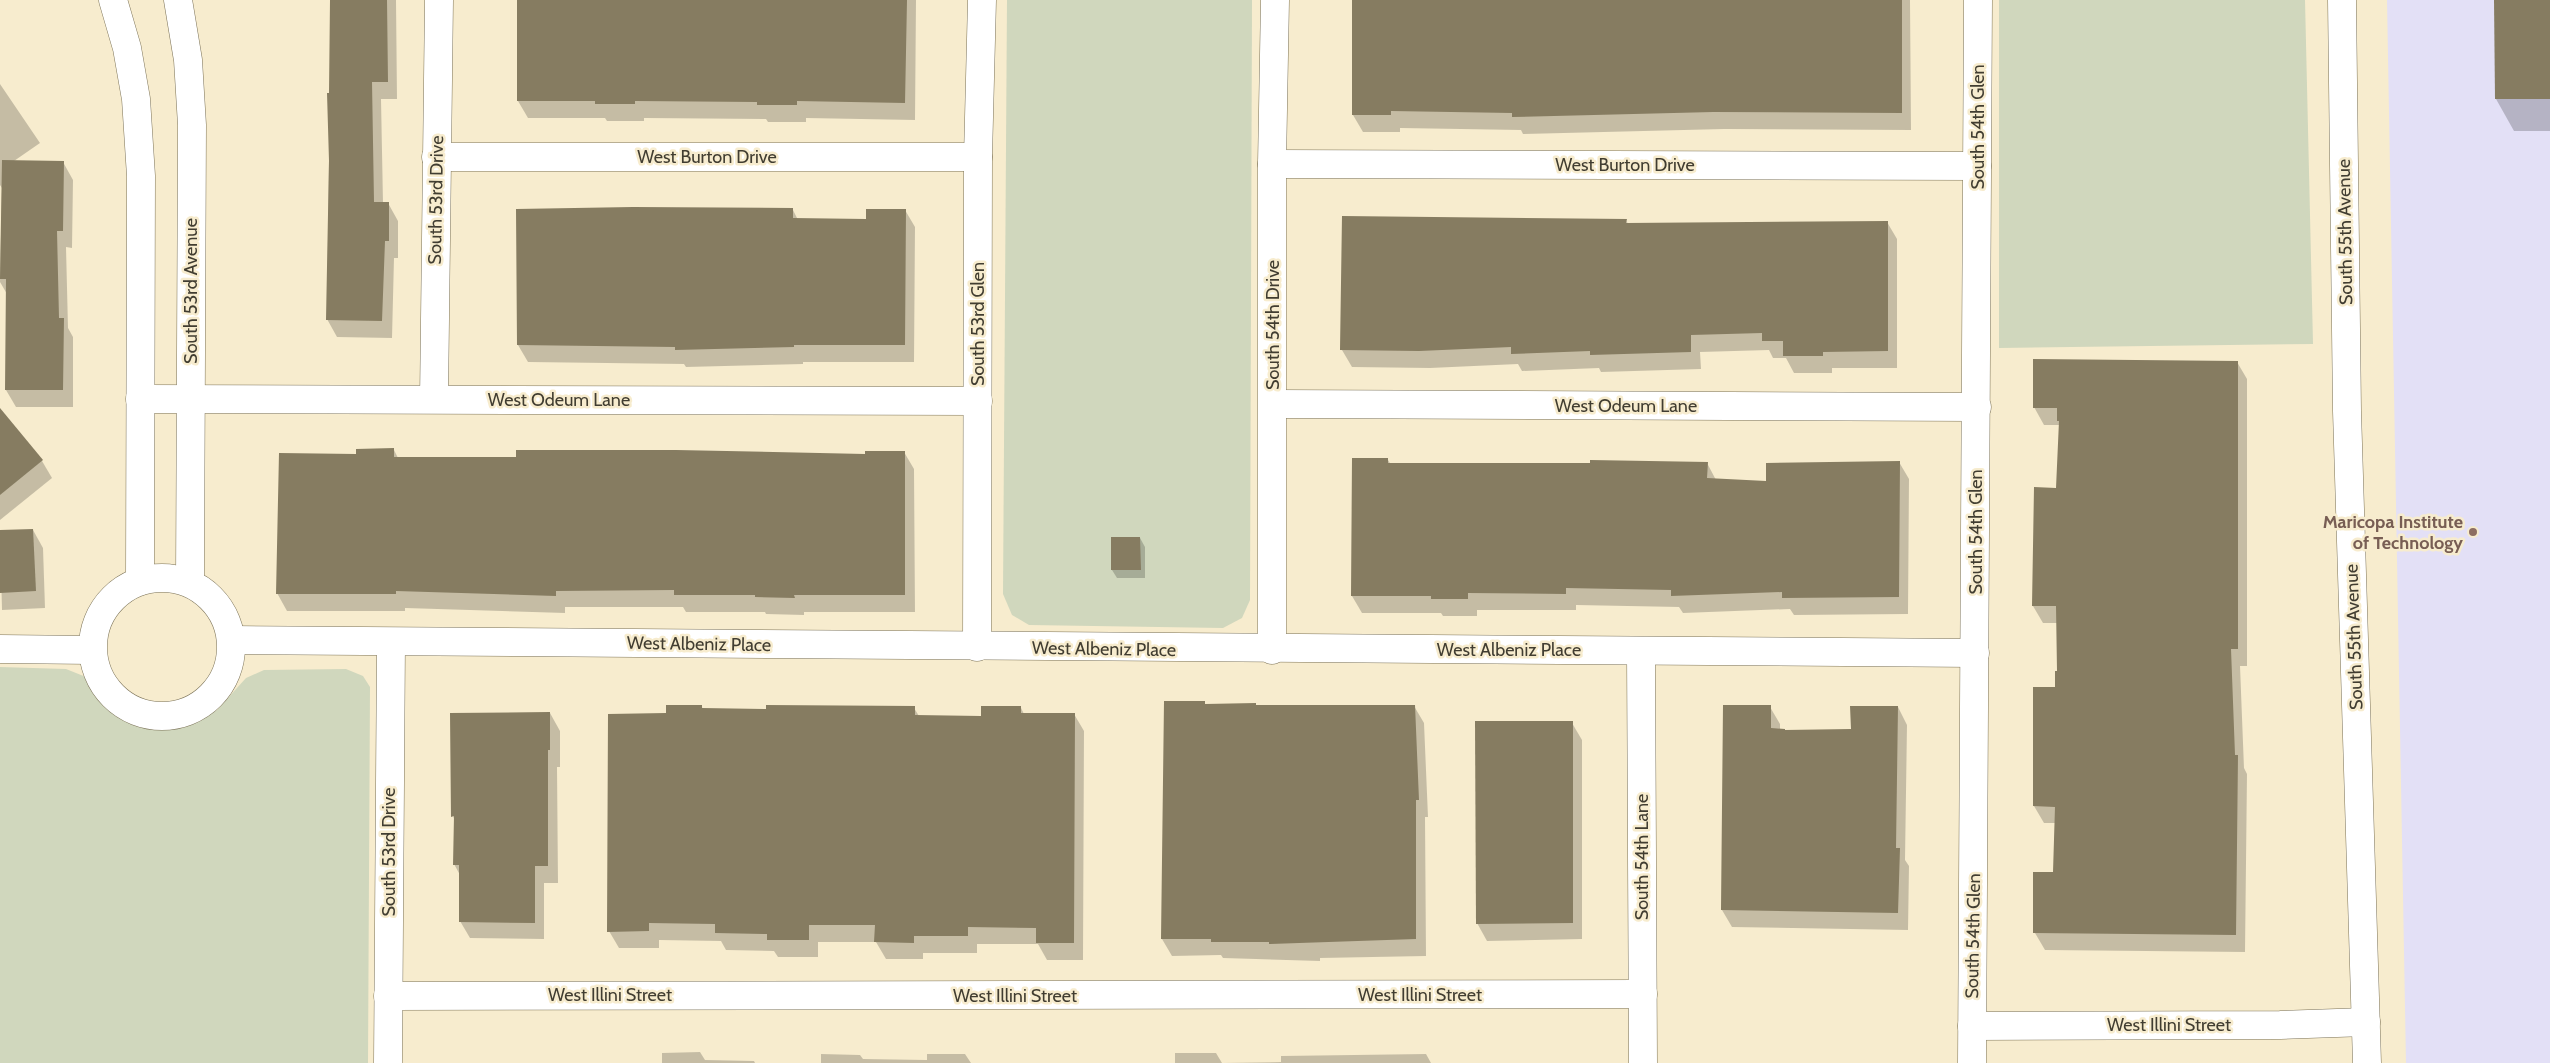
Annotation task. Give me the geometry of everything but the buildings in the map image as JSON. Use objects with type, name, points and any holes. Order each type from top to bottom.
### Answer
[{"type":"street","points":[[113,0],[127,48],[140,141],[140,581]]},
{"type":"street","name":"South 53rd Avenue","points":[[178,0],[188,60],[192,125],[190,583]]},
{"type":"street","name":"South 53rd Drive","points":[[434,399],[439,0]]},
{"type":"street","name":"South 53rd Glen","points":[[977,647],[978,157],[982,0]]},
{"type":"street","name":"South 54th Drive","points":[[1272,650],[1274,404],[1272,164],[1275,0]]},
{"type":"street","name":"South 54th Glen","points":[[1972,1063],[1978,0]]},
{"type":"street","name":"South 55th Avenue","points":[[2342,0],[2346,411],[2367,1063]]},
{"type":"street","name":"West Burton Drive","points":[[436,157],[978,157]]},
{"type":"street","name":"West Burton Drive","points":[[1272,164],[1978,166]]},
{"type":"street","name":"West Odeum Lane","points":[[140,398],[978,401]]},
{"type":"street","name":"West Odeum Lane","points":[[1274,404],[1977,407]]},
{"type":"street","points":[[174,578],[190,583],[206,593],[219,606],[228,622],[232,640],[230,663],[222,683],[208,700],[195,708],[167,717],[145,715],[124,706],[108,691],[96,672],[92,650],[95,628],[105,608],[120,591],[140,581],[174,578]]},
{"type":"street","name":"West Albeniz Place","points":[[232,640],[1272,650],[1975,653]]},
{"type":"street","name":"South 53rd Drive","points":[[388,1063],[390,642]]},
{"type":"street","points":[[0,649],[92,650]]},
{"type":"street","name":"South 54th Lane","points":[[1642,651],[1642,1063]]},
{"type":"street","name":"West Illini Street","points":[[388,996],[1643,994]]},
{"type":"street","name":"West Illini Street","points":[[1972,1026],[2280,1025],[2366,1022]]},
{"type":"shaded area","name":"Maricopa Institute of Technology","points":[[2387,0],[2550,0],[2550,1063],[2406,1063]]},
{"type":"green space","points":[[1007,0],[1252,0],[1250,600],[1242,618],[1223,628],[1029,625],[1012,615],[1003,594]]},
{"type":"green space","points":[[1999,0],[2305,0],[2313,344],[1999,348]]},
{"type":"green space","points":[[0,667],[66,669],[86,677],[105,702],[129,719],[154,727],[184,726],[217,710],[246,678],[264,670],[346,669],[363,676],[370,687],[368,1063],[0,1063]]},
{"type":"place","name":"Maricopa Institute of Technology","points":[[2473,532]]}]
